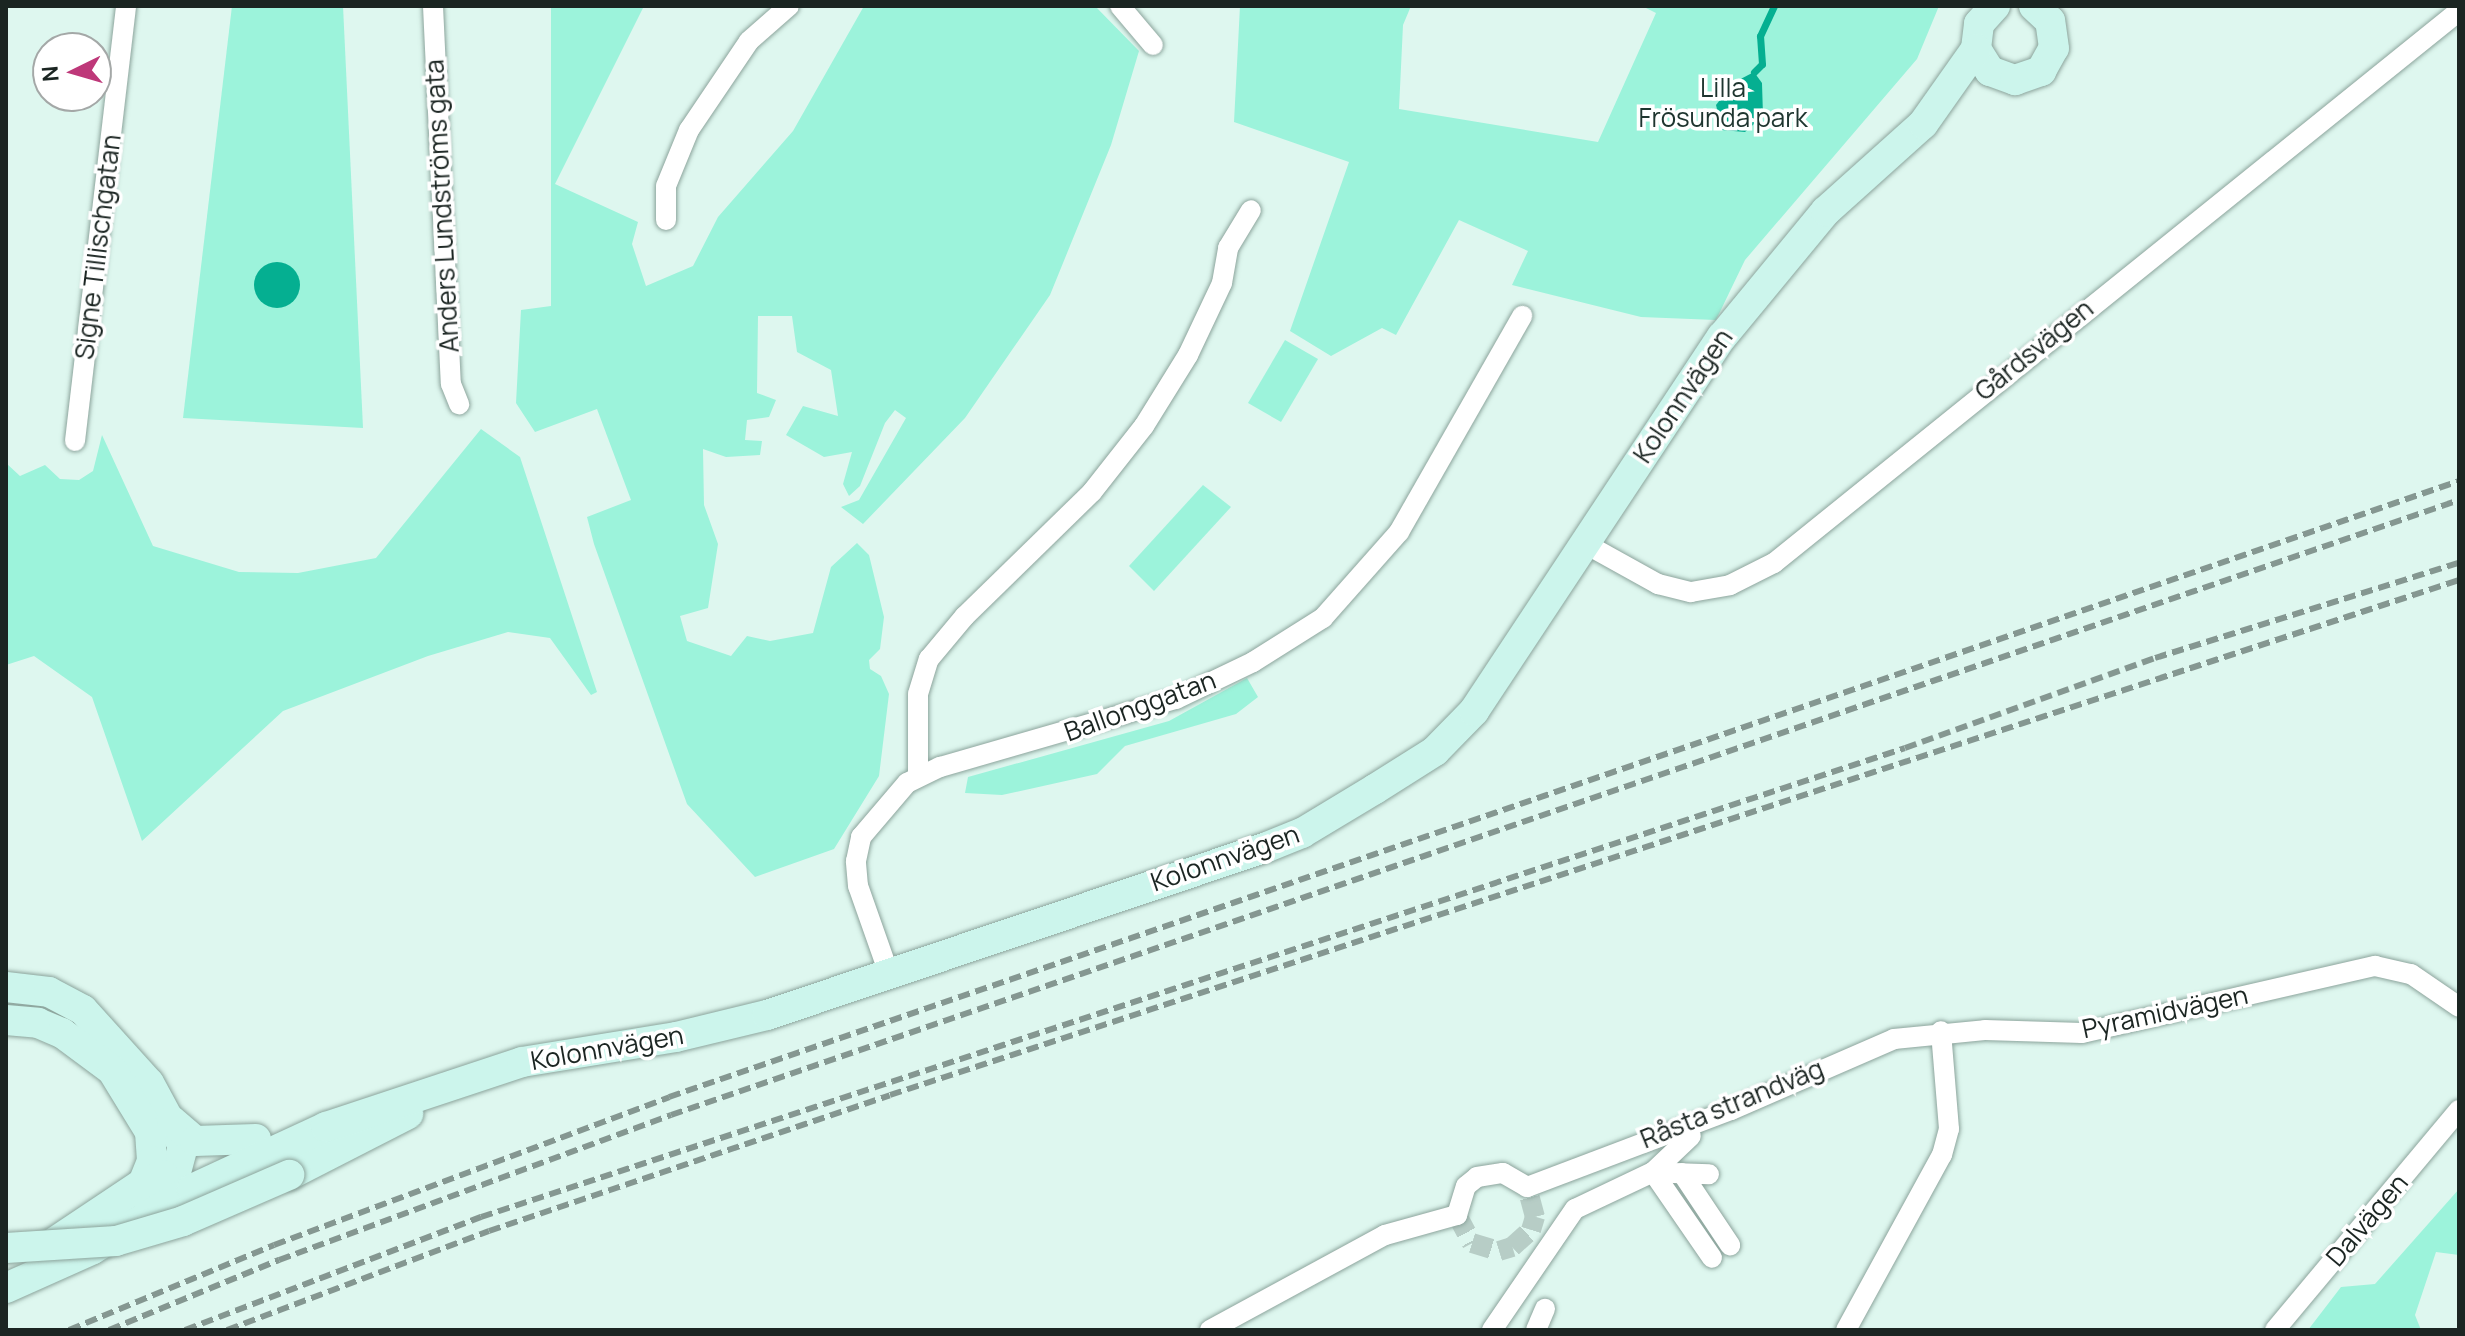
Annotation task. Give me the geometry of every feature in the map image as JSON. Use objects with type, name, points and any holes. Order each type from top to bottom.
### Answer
[{"type":"street","name":"Signe Tillischgatan","points":[[75,441],[126,6]]},
{"type":"street","name":"Anders Lundströms gata","points":[[433,6],[451,384],[459,404]]},
{"type":"street","points":[[666,220],[666,186],[689,130],[749,41],[789,6]]},
{"type":"street","points":[[1120,6],[1153,45]]},
{"type":"street","name":"Kolonnvägen","points":[[6,1288],[93,1249],[192,1189],[326,1127],[481,1075],[550,1056],[721,1028],[1267,847],[1302,833],[1435,751],[1474,711],[1722,337],[1782,259],[1923,124],[1976,49],[1979,24],[1995,6]]},
{"type":"street","points":[[1976,49],[1990,71],[2002,78],[2015,80],[2041,71],[2054,48],[2052,11]]},
{"type":"street","name":"Gårdsvägen","points":[[1584,543],[1658,584],[1691,592],[1730,585],[1774,563],[2458,13]]},
{"type":"street","name":"Kolonnvägen","points":[[1923,124],[2002,78]]},
{"type":"street","points":[[888,971],[858,886],[856,858],[861,837],[918,775],[918,694],[929,659],[965,616],[1092,492],[1144,426],[1188,355],[1222,283],[1228,248],[1251,210]]},
{"type":"street","name":"Ballonggatan","points":[[918,775],[1176,699],[1253,662],[1323,618],[1399,532],[1522,316]]},
{"type":"street","name":"Pyramidvägen","points":[[1941,1031],[2082,1033],[2375,966],[2411,974],[2459,1007]]},
{"type":"street","points":[[6,987],[49,992],[83,1010],[127,1052],[172,1121],[183,1146],[181,1168]]},
{"type":"street","points":[[6,1020],[38,1023],[92,1051],[128,1090],[150,1132],[152,1161],[143,1183]]},
{"type":"street","points":[[1846,1330],[1942,1155],[1949,1103],[1941,1031]]},
{"type":"street","name":"Råsta strandväg","points":[[1210,1330],[1385,1235],[1457,1215],[1466,1186],[1477,1177],[1503,1173],[1527,1187],[1731,1110],[1894,1039],[1941,1031]]},
{"type":"street","points":[[6,1248],[116,1241],[183,1221],[289,1175],[481,1075]]},
{"type":"street","name":"Dalvägen","points":[[2275,1330],[2459,1110]]},
{"type":"street","name":"Kolonnvägen","points":[[172,1121],[195,1141],[256,1139],[326,1127]]},
{"type":"street","points":[[1492,1330],[1575,1209],[1653,1172],[1691,1136]]},
{"type":"street","name":"Kolonnvägen","points":[[6,1267],[61,1241],[143,1183],[256,1139]]},
{"type":"street","name":"Kolonnvägen","points":[[93,1249],[166,1188],[181,1168]]},
{"type":"street","points":[[1653,1172],[1709,1174]]},
{"type":"street","points":[[1653,1172],[1712,1258]]},
{"type":"street","points":[[1682,1173],[1730,1245]]},
{"type":"street","points":[[1536,1330],[1545,1309]]},
{"type":"green space","points":[[232,6],[343,6],[363,428],[183,418]]},
{"type":"green space","points":[[551,6],[644,6],[555,184],[638,222],[632,244],[646,286],[693,266],[718,217],[793,131],[864,6],[1095,6],[1139,51],[1111,145],[1050,295],[965,418],[863,524],[841,507],[859,500],[906,418],[895,410],[885,423],[860,486],[849,496],[843,484],[852,452],[824,457],[786,435],[803,406],[838,416],[831,370],[797,352],[792,316],[758,316],[757,393],[776,400],[769,417],[747,420],[745,440],[762,441],[760,455],[726,457],[703,449],[704,505],[718,544],[708,608],[680,616],[687,641],[731,656],[747,636],[770,641],[813,633],[831,567],[857,543],[869,555],[884,617],[880,649],[869,660],[870,669],[881,676],[889,694],[879,776],[834,849],[755,877],[687,804],[594,544],[587,517],[631,500],[597,409],[535,432],[516,403],[521,310],[551,306]]},
{"type":"green space","name":"Lilla Frösunda park","points":[[1240,6],[1411,6],[1403,25],[1399,109],[1598,142],[1656,13],[1642,6],[1939,6],[1917,59],[1745,260],[1716,320],[1641,317],[1512,285],[1528,251],[1459,220],[1396,335],[1382,328],[1331,356],[1290,331],[1349,162],[1234,122]]},
{"type":"green space","points":[[1285,340],[1318,359],[1281,422],[1248,403]]},
{"type":"green space","points":[[481,429],[520,457],[597,692],[591,695],[550,638],[508,632],[428,656],[283,711],[142,841],[92,697],[34,656],[6,665],[6,463],[20,476],[45,465],[60,479],[79,480],[93,471],[102,435],[153,546],[239,572],[298,573],[376,558]]},
{"type":"green space","points":[[1203,485],[1231,507],[1154,591],[1129,566]]},
{"type":"green space","points":[[1247,678],[1258,697],[1236,714],[1125,746],[1097,774],[1002,795],[965,793],[968,777],[1169,721]]},
{"type":"green space","points":[[2459,1189],[2459,1255],[2436,1252],[2415,1315],[2421,1330],[2308,1330],[2341,1287],[2375,1284]]},
{"type":"shaded area","points":[[1754,72],[1762,83],[1763,116],[1745,132],[1722,130],[1716,105],[1733,83]]},
{"type":"shaded area","points":[[277,262],[293,269],[300,285],[293,301],[277,308],[261,301],[254,285],[261,269]]},
{"type":"waterway","points":[[1754,72],[1762,64],[1760,36],[1774,6]]},
{"type":"tunnel","points":[[1457,1215],[1472,1243],[1499,1251],[1512,1247],[1531,1230],[1535,1217],[1527,1187]]},
{"type":"railway","points":[[69,1330],[274,1245],[669,1097],[2459,481]]},
{"type":"railway","points":[[109,1330],[279,1260],[671,1115],[2459,500]]},
{"type":"railway","points":[[185,1330],[481,1217],[1905,748],[2155,658],[2459,563]]},
{"type":"railway","points":[[227,1330],[489,1231],[890,1095],[2459,580]]}]
